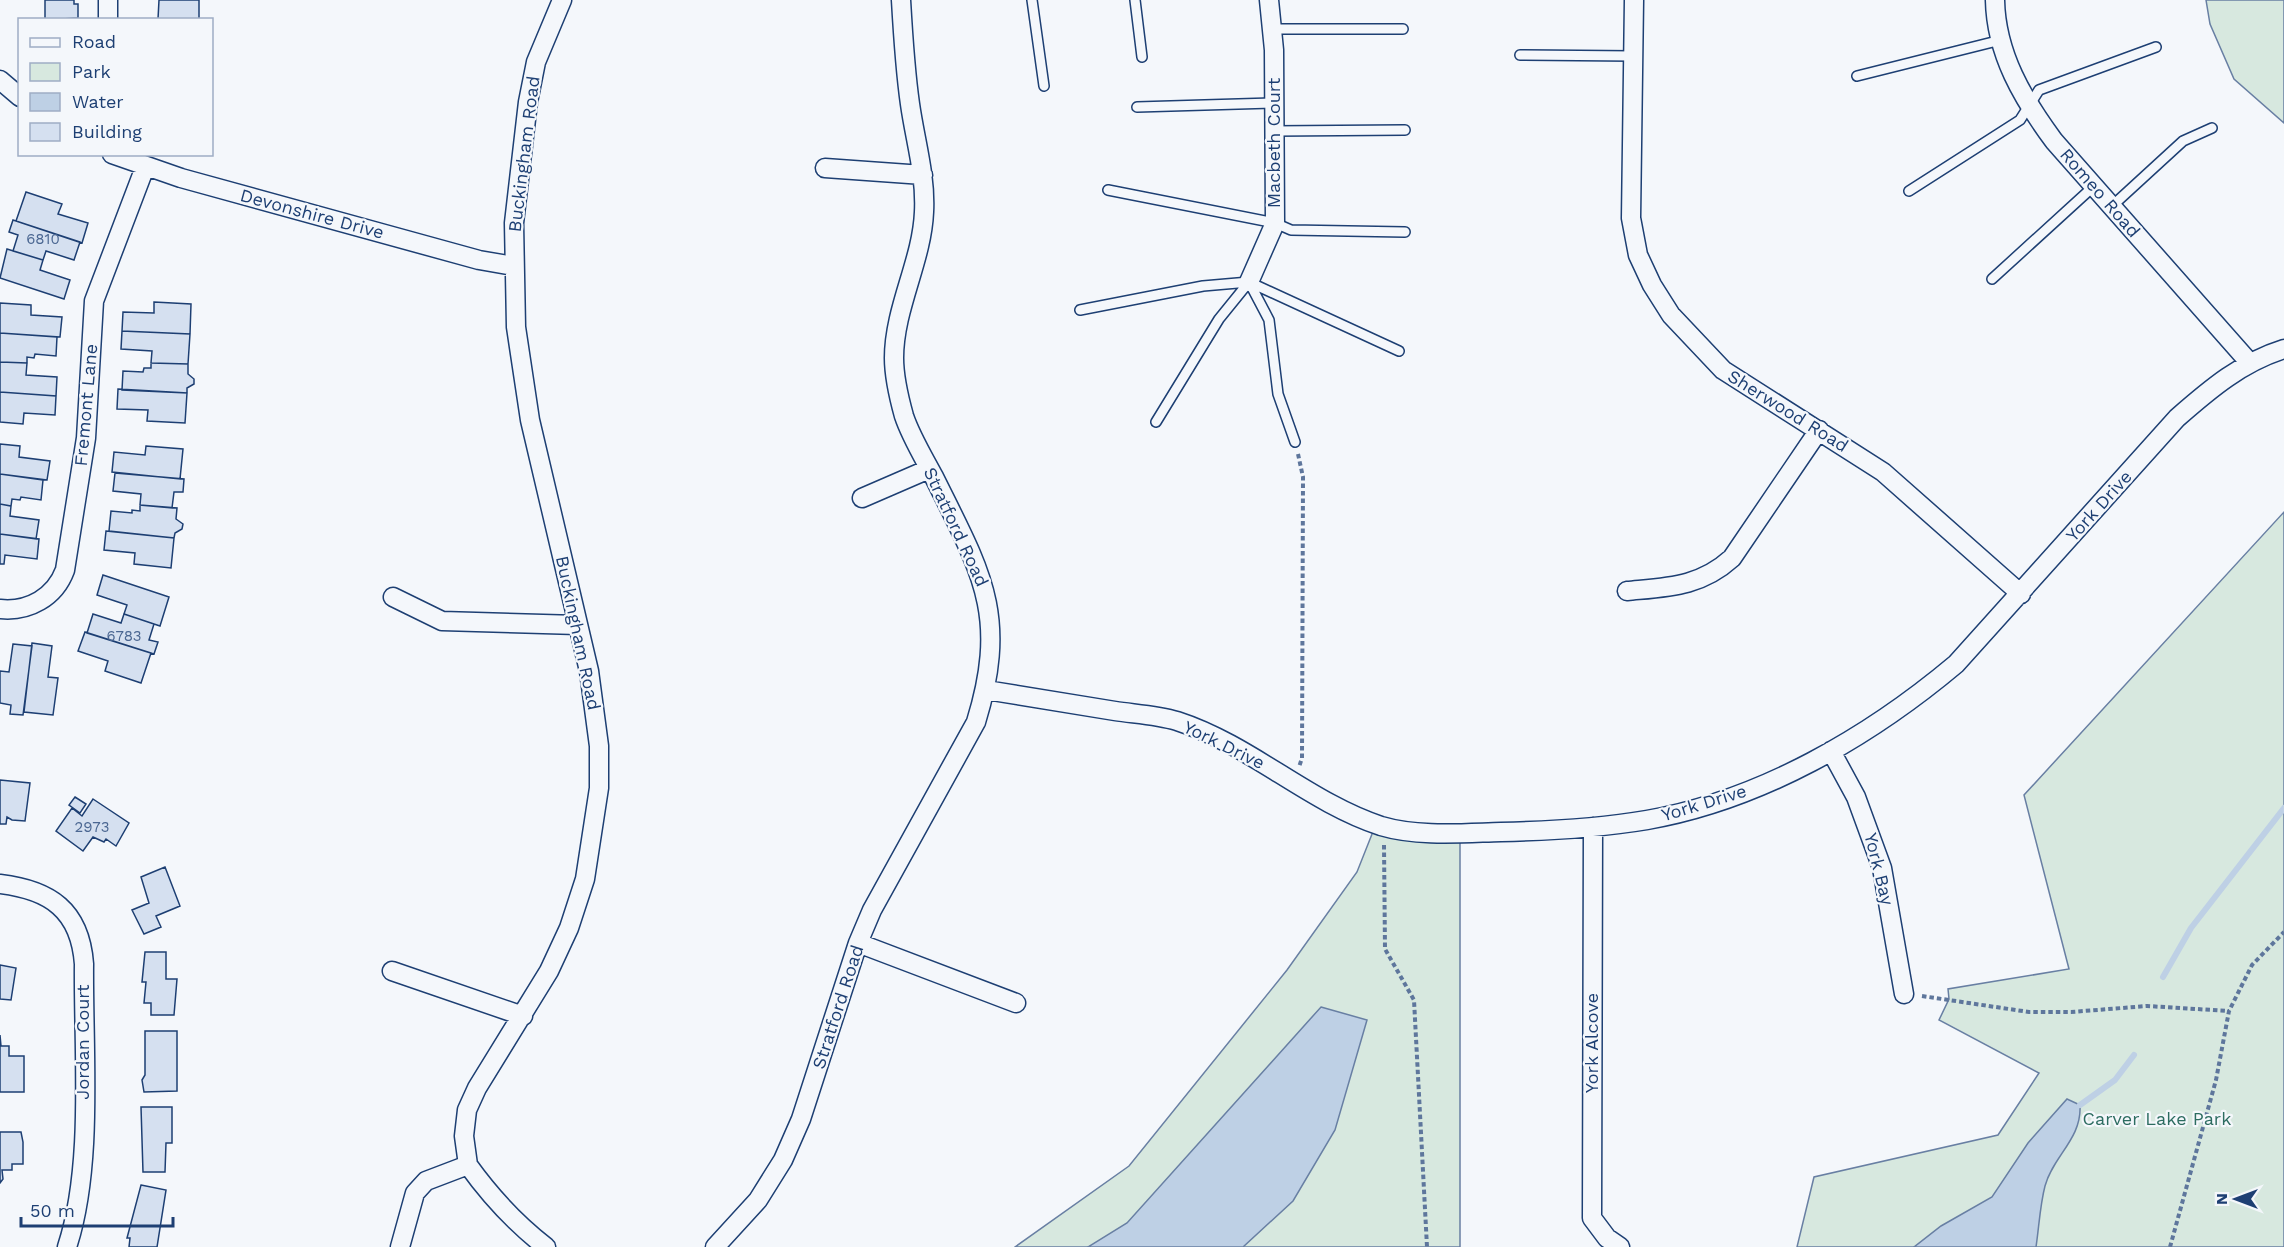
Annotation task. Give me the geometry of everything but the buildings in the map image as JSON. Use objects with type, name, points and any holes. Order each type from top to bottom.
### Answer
[{"type":"street","points":[[108,0],[108,18]]},
{"type":"street","name":"Buckingham Road","points":[[468,1165],[464,1136],[467,1110],[477,1088],[523,1016],[569,928],[585,879],[599,788],[599,746],[589,671],[526,398],[516,327],[515,212],[528,102],[536,62],[562,0]]},
{"type":"street","name":"Stratford Road","points":[[715,1247],[758,1200],[783,1160],[801,1119],[858,943],[892,871],[976,722],[986,690],[992,629],[987,597],[974,558],[905,418],[894,358],[898,324],[924,212],[923,175],[910,104],[901,0]]},
{"type":"street","name":"Macbeth Court","points":[[1249,282],[1275,223],[1274,103],[1269,0]]},
{"type":"street","name":"Sherwood Road","points":[[1634,0],[1631,218],[1638,255],[1652,285],[1671,315],[1723,370],[1819,430],[1901,486],[2021,594]]},
{"type":"street","name":"Romeo Road","points":[[1995,0],[2001,39],[2012,77],[2029,108],[2111,207],[2249,362]]},
{"type":"street","points":[[0,80],[18,95]]},
{"type":"street","name":"Devonshire Drive","points":[[118,156],[468,257],[514,266]]},
{"type":"street","name":"Fremont Lane","points":[[0,609],[28,607],[44,598],[56,588],[65,570],[86,438],[94,301],[146,166]]},
{"type":"street","points":[[825,168],[923,175]]},
{"type":"street","name":"York Drive","points":[[986,690],[1176,721],[1234,746],[1344,813],[1384,827],[1460,833],[1593,827],[1648,819],[1704,805],[1770,781],[1831,751],[1920,694],[1956,664],[2177,418],[2208,391],[2249,362],[2284,349]]},
{"type":"street","points":[[1627,591],[1666,587],[1705,579],[1718,571],[1732,558],[1819,430]]},
{"type":"street","points":[[862,498],[929,469]]},
{"type":"street","points":[[393,597],[442,621],[578,626]]},
{"type":"street","name":"York Bay","points":[[1831,751],[1856,796],[1882,868],[1904,994]]},
{"type":"street","name":"York Alcove","points":[[1593,827],[1592,1218],[1607,1238],[1620,1247]]},
{"type":"street","name":"Jordan Court","points":[[0,884],[36,891],[56,903],[71,918],[81,945],[84,964],[83,1151],[77,1203],[67,1247]]},
{"type":"street","points":[[858,943],[1016,1004]]},
{"type":"street","points":[[392,971],[523,1016]]},
{"type":"street","points":[[400,1247],[408,1212],[420,1187],[426,1181],[468,1165],[489,1195],[517,1225],[546,1247]]},
{"type":"lane","points":[[1032,0],[1044,86]]},
{"type":"lane","points":[[1135,0],[1142,57]]},
{"type":"lane","points":[[1272,29],[1402,28]]},
{"type":"lane","points":[[1857,76],[2001,39]]},
{"type":"lane","points":[[1909,191],[2020,120],[2039,90],[2156,47]]},
{"type":"lane","points":[[1520,55],[1633,56]]},
{"type":"lane","points":[[1137,107],[1274,103]]},
{"type":"lane","points":[[2111,207],[2183,141],[2212,128]]},
{"type":"lane","points":[[1274,131],[1405,130]]},
{"type":"lane","points":[[1992,279],[2094,186]]},
{"type":"lane","points":[[1108,190],[1275,223],[1291,230],[1405,232]]},
{"type":"lane","points":[[1080,310],[1203,286],[1249,282],[1399,351]]},
{"type":"lane","points":[[1156,422],[1219,319],[1249,282]]},
{"type":"lane","points":[[1249,282],[1269,320],[1278,394],[1295,442]]},
{"type":"path","points":[[1294,782],[1302,758],[1303,477],[1295,442]]},
{"type":"path","points":[[1384,827],[1385,949],[1414,1000],[1427,1247]]},
{"type":"path","points":[[2170,1247],[2216,1080],[2229,1011],[2252,965],[2284,932]]},
{"type":"path","points":[[1904,994],[2029,1012],[2071,1012],[2146,1006],[2229,1011]]},
{"type":"green space","points":[[2206,0],[2284,0],[2284,123],[2234,79],[2210,24]]},
{"type":"green space","name":"Carver Lake Park","points":[[2284,512],[2284,1247],[1797,1247],[1814,1177],[1998,1135],[2039,1073],[1939,1020],[1949,999],[1948,989],[2069,969],[2024,795]]},
{"type":"green space","points":[[1376,824],[1460,833],[1460,1247],[1015,1247],[1129,1166],[1287,970],[1357,872]]},
{"type":"water","points":[[1321,1007],[1367,1020],[1335,1130],[1293,1201],[1243,1247],[1088,1247],[1127,1223]]},
{"type":"water","points":[[2067,1099],[2080,1105],[2079,1117],[2072,1138],[2054,1165],[2045,1186],[2036,1247],[1914,1247],[1941,1226],[1992,1197],[2028,1143]]},
{"type":"waterway","points":[[2163,977],[2191,928],[2284,808]]},
{"type":"waterway","points":[[2080,1105],[2115,1080],[2134,1055]]}]
